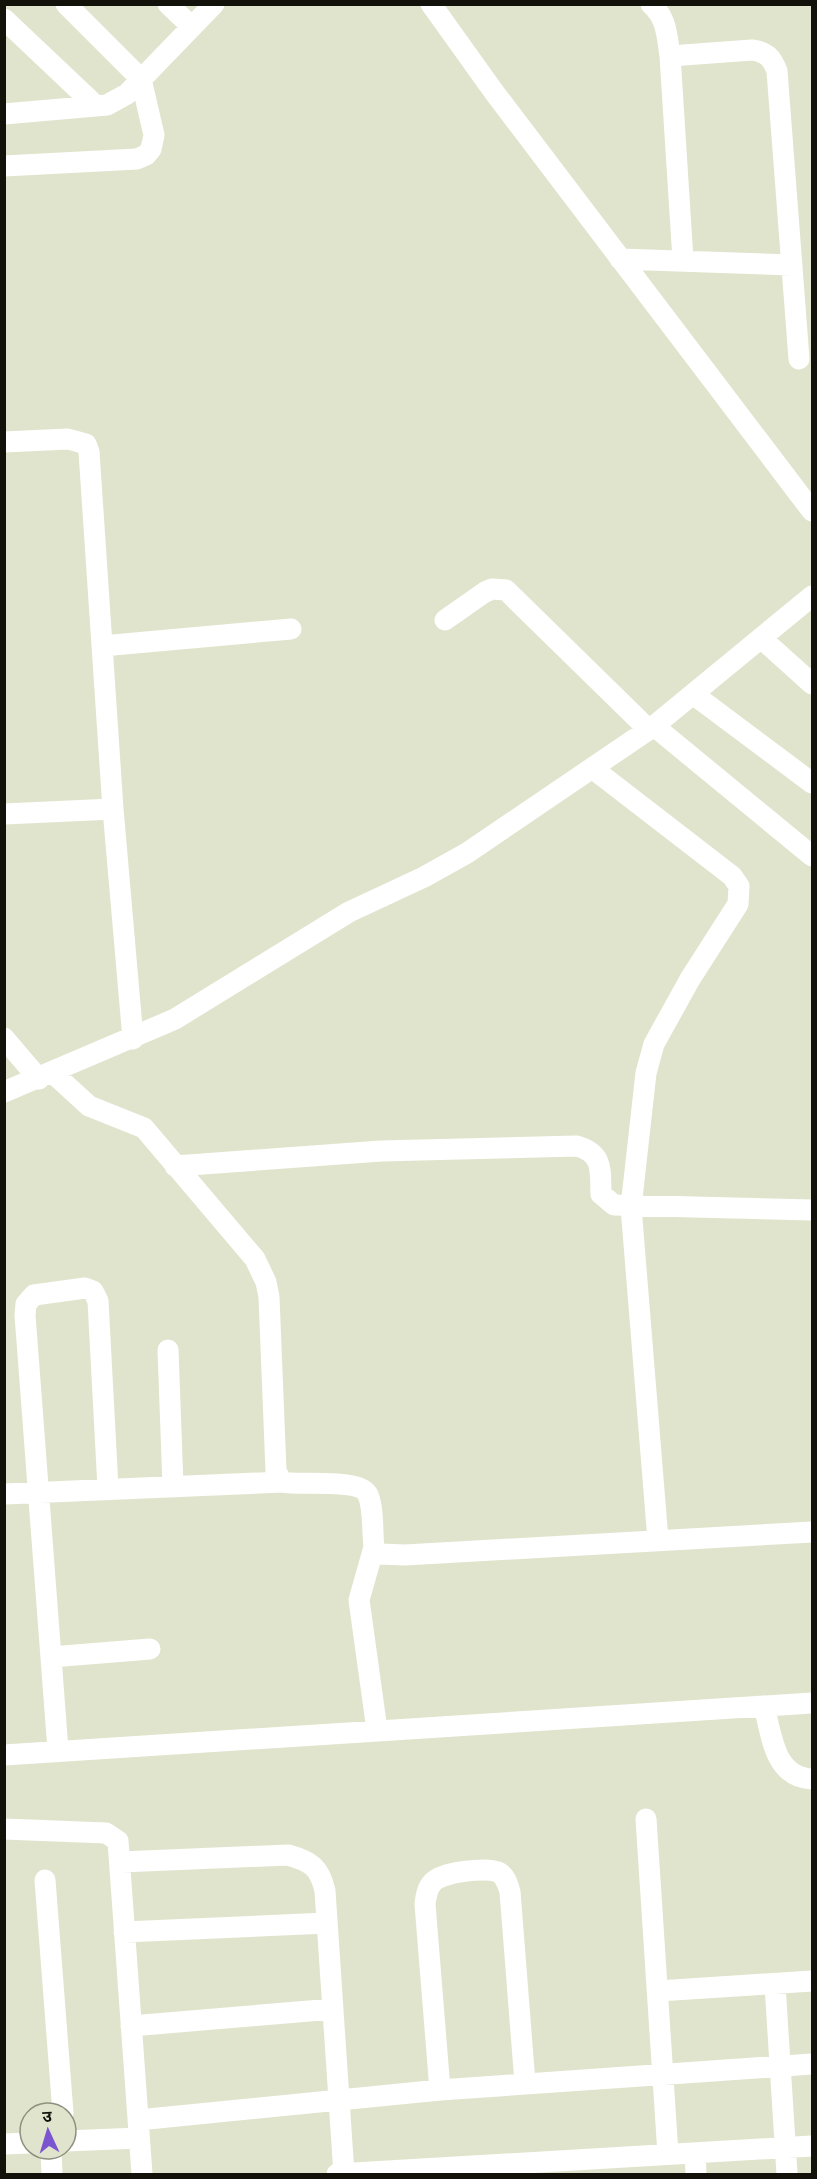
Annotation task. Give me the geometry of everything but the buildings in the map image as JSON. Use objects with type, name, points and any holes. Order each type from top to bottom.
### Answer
[{"type":"street","points":[[4,166],[137,159],[146,156],[151,149],[154,135],[141,79],[66,4]]},
{"type":"street","points":[[168,4],[192,27]]},
{"type":"street","points":[[4,114],[96,106],[117,101],[214,4]]},
{"type":"street","points":[[651,4],[661,13],[666,24],[683,260]]},
{"type":"street","points":[[437,5],[620,259],[813,511]]},
{"type":"street","points":[[4,19],[96,106]]},
{"type":"street","points":[[670,56],[752,50],[762,51],[774,63],[777,71],[799,359]]},
{"type":"street","points":[[620,259],[792,265]]},
{"type":"street","points":[[4,442],[68,439],[86,444],[90,452],[113,809],[133,1039]]},
{"type":"street","points":[[444,620],[485,592],[499,588],[506,590],[651,727],[813,856]]},
{"type":"street","points":[[4,1092],[133,1039],[175,1019],[349,912],[424,877],[467,853],[651,727],[813,596]]},
{"type":"street","points":[[102,646],[291,629]]},
{"type":"street","points":[[761,638],[813,684]]},
{"type":"street","points":[[693,694],[813,783]]},
{"type":"street","points":[[592,768],[732,876],[740,894],[738,904],[690,980],[654,1044],[646,1073],[631,1207],[658,1540]]},
{"type":"street","points":[[4,814],[113,809]]},
{"type":"street","points":[[4,1038],[46,1076],[89,1106],[144,1128],[255,1259],[266,1282],[269,1297],[276,1471],[282,1482]]},
{"type":"street","points":[[175,1166],[381,1151],[577,1146],[595,1155],[599,1161],[604,1199],[614,1205],[813,1210]]},
{"type":"street","points":[[58,1750],[37,1491],[26,1304],[34,1295],[72,1288],[93,1291],[98,1301],[108,1488]]},
{"type":"street","points":[[168,1350],[173,1486]]},
{"type":"street","points":[[4,1494],[282,1482],[296,1485],[352,1484],[361,1487],[368,1494],[374,1547],[359,1600],[377,1730]]},
{"type":"street","points":[[374,1547],[378,1554],[390,1556],[813,1532]]},
{"type":"street","points":[[51,1657],[150,1649]]},
{"type":"street","points":[[4,1755],[813,1702]]},
{"type":"street","points":[[764,1706],[776,1755],[782,1766],[802,1779],[813,1779]]},
{"type":"street","points":[[646,1819],[668,2154]]},
{"type":"street","points":[[4,1828],[106,1833],[118,1840],[142,2175]]},
{"type":"street","points":[[121,1862],[288,1855],[309,1861],[321,1873],[327,1923],[344,2174]]},
{"type":"street","points":[[440,2090],[425,1904],[427,1890],[434,1880],[447,1874],[487,1870],[499,1873],[506,1880],[510,1892],[525,2083]]},
{"type":"street","points":[[45,1880],[62,2101]]},
{"type":"street","points":[[124,1932],[327,1923]]},
{"type":"street","points":[[658,1991],[813,1981]]},
{"type":"street","points":[[776,1985],[787,2175]]},
{"type":"street","points":[[131,2026],[333,2010]]},
{"type":"street","points":[[78,2139],[339,2101],[440,2090],[662,2072],[813,2064]]},
{"type":"street","points":[[337,2175],[610,2166],[668,2154],[813,2146]]},
{"type":"street","points":[[695,2153],[696,2175]]}]
